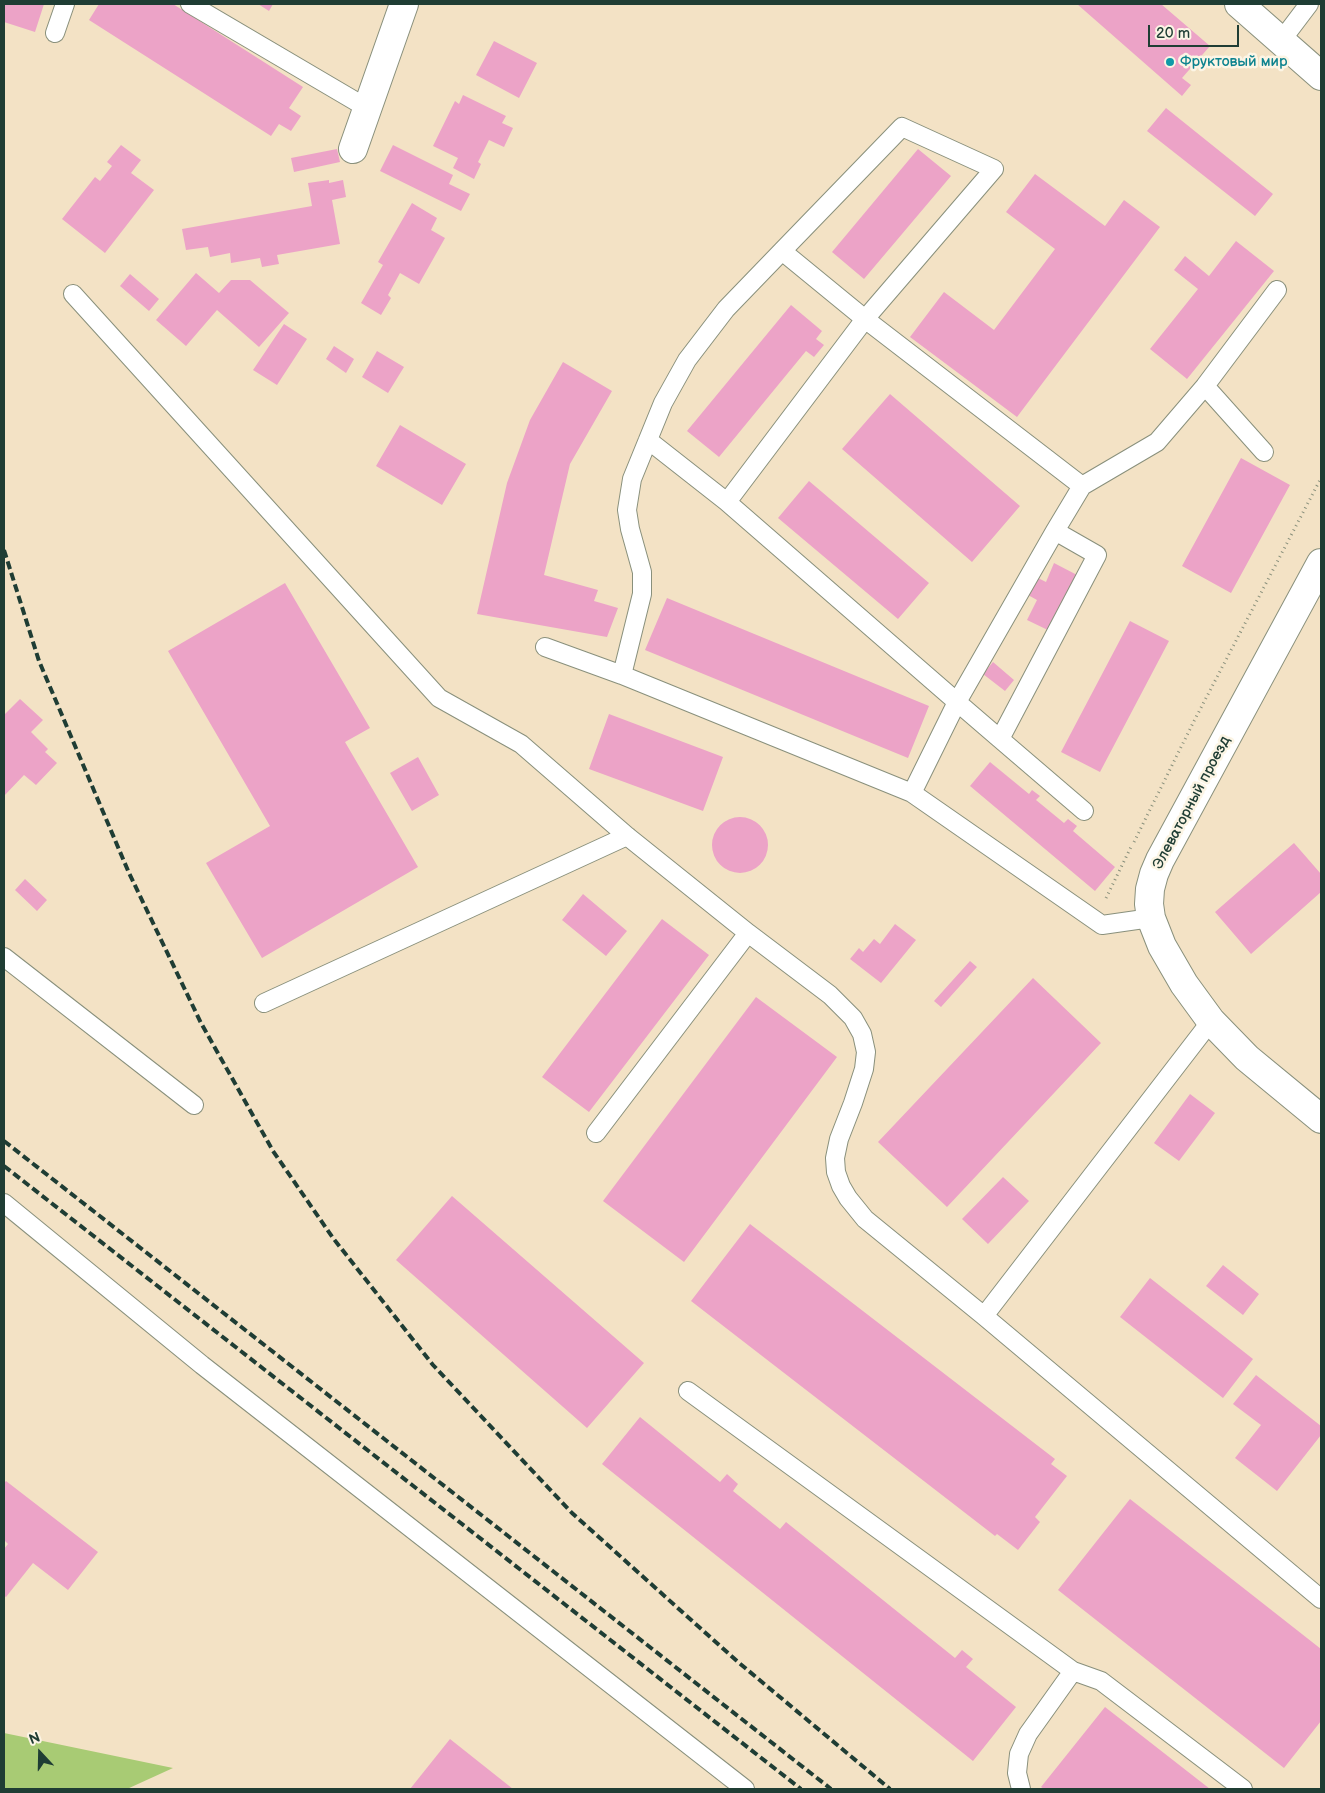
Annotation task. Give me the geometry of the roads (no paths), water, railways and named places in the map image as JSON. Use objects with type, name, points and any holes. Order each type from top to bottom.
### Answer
[{"type":"street","points":[[353,149],[404,4]]},
{"type":"street","points":[[1239,4],[1321,76]]},
{"type":"street","name":"Элеваторный проезд","points":[[1321,563],[1160,860],[1150,889],[1149,904],[1151,918],[1162,946],[1184,984],[1211,1021],[1247,1058],[1321,1119]]},
{"type":"lane","points":[[55,33],[65,4]]},
{"type":"lane","points":[[190,4],[367,108]]},
{"type":"lane","points":[[1281,41],[1309,4]]},
{"type":"lane","points":[[622,675],[642,594],[642,572],[630,529],[627,510],[632,479],[663,403],[686,360],[726,308],[902,128],[994,170],[865,319],[728,502]]},
{"type":"lane","points":[[782,251],[865,319],[1082,486]]},
{"type":"lane","points":[[912,793],[957,702],[1082,486],[1157,442],[1205,386],[1277,290]]},
{"type":"lane","points":[[73,294],[439,698],[520,744],[628,836],[748,933],[830,994],[852,1018],[862,1034],[866,1052],[864,1069],[839,1139],[836,1172],[844,1192],[865,1219],[984,1316],[1321,1599]]},
{"type":"lane","points":[[1205,386],[1264,452]]},
{"type":"lane","points":[[648,440],[728,502],[1084,811]]},
{"type":"lane","points":[[1000,739],[1097,555],[1055,531]]},
{"type":"lane","points":[[545,647],[622,675],[912,793],[1102,925],[1151,918]]},
{"type":"lane","points":[[264,1003],[628,836]]},
{"type":"lane","points":[[596,1133],[748,933]]},
{"type":"lane","points":[[4,957],[194,1105]]},
{"type":"lane","points":[[984,1316],[1211,1021]]},
{"type":"lane","points":[[4,1203],[202,1365],[745,1789]]},
{"type":"lane","points":[[688,1391],[1073,1671],[1101,1681],[1243,1789]]},
{"type":"lane","points":[[1021,1789],[1017,1773],[1019,1754],[1028,1734],[1073,1671]]},
{"type":"railway","points":[[4,550],[39,661],[129,873],[201,1023],[273,1151],[333,1238],[433,1365],[572,1513],[738,1662],[890,1789]]},
{"type":"railway","points":[[4,1141],[831,1789]]},
{"type":"railway","points":[[4,1166],[801,1789]]},
{"type":"place","name":"Фруктовый мир","points":[[1170,62]]}]
